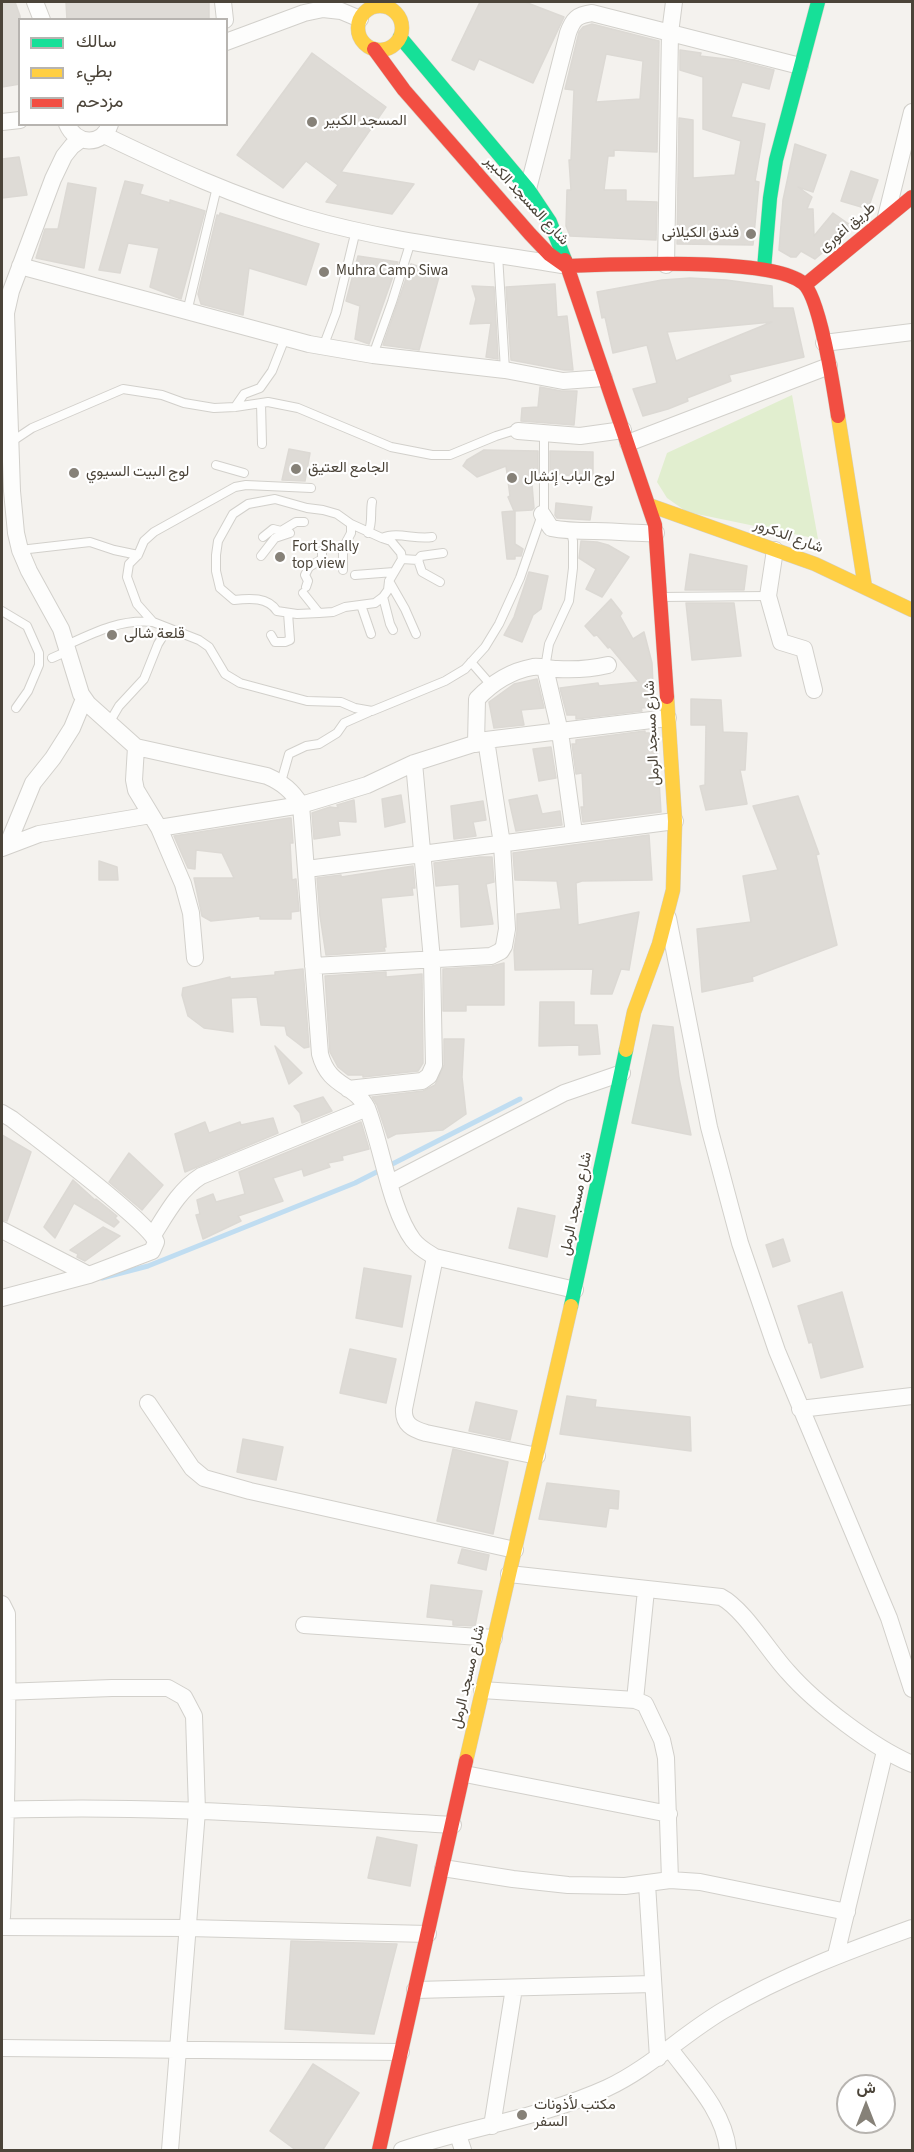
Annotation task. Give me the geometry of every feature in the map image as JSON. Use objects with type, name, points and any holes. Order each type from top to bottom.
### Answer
[{"type":"street","points":[[35,2],[41,18]]},
{"type":"street","points":[[223,2],[225,18]]},
{"type":"street","points":[[367,10],[358,25],[360,38],[374,49],[389,48],[400,37],[402,30],[399,16],[401,2]]},
{"type":"street","points":[[666,265],[670,33],[674,2]]},
{"type":"street","points":[[764,269],[770,198],[776,160],[818,2]]},
{"type":"street","points":[[228,38],[323,9],[367,10],[380,5],[391,8],[399,16]]},
{"type":"street","points":[[528,189],[568,33],[575,18],[592,13],[800,66]]},
{"type":"street","name":"شارع المسجد الكبير","points":[[400,37],[528,189],[550,222],[566,266]]},
{"type":"street","name":"شارع المسجد الكبير","points":[[374,49],[405,90],[530,234],[549,254],[566,266]]},
{"type":"street","points":[[886,217],[912,112]]},
{"type":"street","points":[[2,122],[18,120]]},
{"type":"street","points":[[68,126],[74,136],[80,140],[93,141],[107,130],[217,187],[309,219],[356,230],[566,266],[666,265],[764,269],[788,275],[806,285],[819,318],[829,366],[865,587]]},
{"type":"street","points":[[80,140],[72,146],[58,167],[4,312],[11,442],[8,524],[37,586],[58,623],[68,648],[77,685],[84,699],[136,747],[267,776],[280,782],[292,792],[301,805],[320,1054],[323,1065],[338,1083],[360,1097],[367,1108],[398,1210],[413,1240],[422,1250],[435,1257],[575,1290]]},
{"type":"street","name":"طريق اغورى","points":[[806,285],[912,197]]},
{"type":"street","points":[[20,266],[323,347],[505,370],[563,381],[604,378]]},
{"type":"street","name":"شارع مسجد الرمل","points":[[379,2151],[482,1690],[575,1290],[634,1012],[667,916],[673,890],[675,821],[656,534],[649,504],[566,266]]},
{"type":"street","points":[[824,343],[912,332]]},
{"type":"street","points":[[518,431],[580,436],[626,436],[829,366]]},
{"type":"street","name":"شارع الدكرور","points":[[649,504],[815,564],[912,610]]},
{"type":"street","points":[[542,514],[551,528],[571,532],[656,534]]},
{"type":"street","points":[[775,550],[768,596],[781,642],[804,649],[814,690]]},
{"type":"street","points":[[314,966],[491,956],[501,951],[507,929],[502,844],[481,742],[477,699],[490,685],[512,674],[535,667],[592,669],[608,665]]},
{"type":"street","points":[[545,668],[560,732],[574,833]]},
{"type":"street","points":[[4,847],[33,783],[53,758],[72,728],[84,699]]},
{"type":"street","points":[[4,847],[39,834],[301,805],[367,785],[414,763],[481,742],[668,718]]},
{"type":"street","points":[[136,747],[135,785],[155,821],[183,885],[191,913],[195,958]]},
{"type":"street","points":[[348,1089],[422,1081],[429,1076],[434,1065],[432,960],[414,763]]},
{"type":"street","points":[[307,869],[675,821]]},
{"type":"street","points":[[667,916],[709,1127],[740,1243],[773,1340],[889,1618],[912,1689]]},
{"type":"street","points":[[390,1183],[564,1093],[622,1073]]},
{"type":"street","points":[[153,1235],[181,1193],[195,1180],[367,1108]]},
{"type":"street","points":[[2,1113],[92,1183],[153,1235],[156,1245],[152,1251],[88,1275],[2,1298]]},
{"type":"street","points":[[2,1230],[88,1275]]},
{"type":"street","points":[[435,1257],[405,1409],[406,1422],[411,1427],[426,1433],[537,1456]]},
{"type":"street","points":[[800,1409],[912,1396]]},
{"type":"street","points":[[148,1403],[192,1468],[204,1478],[250,1491],[515,1550]]},
{"type":"street","points":[[509,1574],[713,1596],[728,1600],[790,1674],[815,1698],[885,1751],[912,1764]]},
{"type":"street","points":[[635,1700],[646,1590]]},
{"type":"street","points":[[2,1604],[7,1614],[2,1917]]},
{"type":"street","points":[[304,1625],[494,1638]]},
{"type":"street","points":[[5,1692],[168,1688],[184,1697],[194,1716],[197,1811],[170,2151]]},
{"type":"street","points":[[482,1690],[635,1700],[641,1701],[649,1708],[662,1740],[666,1758],[670,1880]]},
{"type":"street","points":[[836,1955],[885,1751]]},
{"type":"street","points":[[465,1774],[669,1814]]},
{"type":"street","points":[[4,1810],[123,1808],[453,1825]]},
{"type":"street","points":[[443,1868],[568,1885],[625,1886],[670,1880],[700,1882],[847,1912]]},
{"type":"street","points":[[647,1884],[653,1984],[664,2053],[710,2103],[724,2131],[728,2151]]},
{"type":"street","points":[[2,1927],[188,1928],[428,1934]]},
{"type":"street","points":[[402,2151],[460,2143],[492,2126],[589,2095],[633,2074],[693,2030],[765,1987],[836,1955],[912,1928]]},
{"type":"street","points":[[415,1990],[653,1984]]},
{"type":"street","points":[[492,2126],[514,1988]]},
{"type":"street","points":[[2,2048],[401,2052]]},
{"type":"lane","points":[[187,312],[217,187]]},
{"type":"lane","points":[[323,347],[336,313],[356,230]]},
{"type":"lane","points":[[373,355],[411,241]]},
{"type":"lane","points":[[498,255],[505,370]]},
{"type":"lane","points":[[235,407],[244,394],[260,388],[272,372],[285,338]]},
{"type":"lane","points":[[11,442],[32,428],[123,389],[162,394],[184,403],[214,408],[268,402],[298,408],[387,447],[432,455],[450,455],[496,436],[518,431]]},
{"type":"lane","points":[[261,403],[262,444]]},
{"type":"lane","points":[[280,782],[289,754],[306,746],[319,744],[337,733],[344,723],[397,699],[445,681],[465,669],[485,647],[499,624],[520,578],[542,514],[545,478],[544,432]]},
{"type":"lane","points":[[216,465],[244,473]]},
{"type":"lane","points":[[153,622],[137,604],[127,577],[129,564],[138,555],[144,541],[154,531],[235,487],[282,485],[311,488]]},
{"type":"lane","points":[[274,499],[337,514],[351,524],[391,541],[402,553],[401,563],[389,581],[388,590],[375,603],[345,607],[333,612],[288,613],[277,611],[273,604],[264,600],[234,600],[220,588],[216,571],[218,541],[233,514],[248,504],[274,499]]},
{"type":"lane","points":[[368,533],[372,524],[370,515],[372,502]]},
{"type":"lane","points":[[263,537],[273,529],[281,531],[296,522],[304,522]]},
{"type":"lane","points":[[343,570],[343,548],[351,533],[351,524]]},
{"type":"lane","points":[[545,668],[549,644],[569,601],[573,568],[571,532]]},
{"type":"lane","points":[[261,556],[274,538],[290,533]]},
{"type":"lane","points":[[382,538],[391,534],[432,537]]},
{"type":"lane","points":[[20,550],[90,542],[138,555]]},
{"type":"lane","points":[[319,612],[305,590],[308,581],[305,575],[309,567],[322,558],[322,551]]},
{"type":"lane","points":[[418,561],[422,556],[443,553]]},
{"type":"lane","points":[[402,558],[418,561]]},
{"type":"lane","points":[[418,561],[422,572],[440,582]]},
{"type":"lane","points":[[355,575],[394,572]]},
{"type":"lane","points":[[389,581],[416,634]]},
{"type":"lane","points":[[661,597],[768,596]]},
{"type":"lane","points":[[383,597],[393,630]]},
{"type":"lane","points":[[361,604],[371,634]]},
{"type":"lane","points":[[2,611],[27,626],[39,653],[39,665],[28,691],[16,708]]},
{"type":"lane","points":[[271,635],[275,642],[290,640],[288,613]]},
{"type":"lane","points":[[52,658],[117,624],[139,620],[153,622],[199,640],[209,647],[225,674],[240,683],[307,701],[341,702],[355,708],[372,711]]},
{"type":"lane","points":[[110,723],[119,706],[144,679],[158,644],[168,628]]},
{"type":"lane","points":[[471,662],[490,685]]},
{"type":"green space","points":[[792,395],[818,539],[687,512],[667,498],[657,482],[667,453]]},
{"type":"building","points":[[2,2],[15,2],[20,16],[18,18],[18,84],[2,87]]},
{"type":"building","points":[[66,2],[209,2],[209,18],[67,18]]},
{"type":"building","points":[[480,2],[525,2],[564,17],[533,83],[479,59],[474,70],[452,60]]},
{"type":"building","points":[[592,24],[659,41],[657,152],[614,150],[614,156],[608,156],[604,190],[626,190],[626,201],[657,202],[656,240],[570,236],[566,226],[567,190],[571,190],[569,160],[571,160],[574,90],[565,89],[579,32],[583,27]],"holes":[[[606,54],[643,61],[640,99],[596,102]]]},
{"type":"building","points":[[680,50],[774,70],[769,89],[742,82],[731,117],[765,124],[755,181],[759,182],[753,245],[677,244],[679,118],[693,120],[693,178],[735,175],[741,141],[703,129],[703,77],[680,70]]},
{"type":"building","points":[[312,53],[386,107],[341,172],[414,184],[392,214],[326,202],[338,185],[306,161],[283,188],[237,155]]},
{"type":"building","points":[[795,144],[826,155],[813,192],[798,187],[812,197],[807,209],[813,209],[814,236],[833,213],[853,227],[815,259],[801,251],[796,257],[791,257],[779,250],[783,200]]},
{"type":"building","points":[[19,157],[27,195],[2,198],[2,159]]},
{"type":"building","points":[[851,171],[878,180],[868,209],[841,201]]},
{"type":"building","points":[[125,181],[143,185],[140,194],[205,211],[181,299],[150,287],[159,248],[128,243],[120,273],[99,270]]},
{"type":"building","points":[[68,183],[96,188],[84,268],[36,258],[45,229],[58,229]]},
{"type":"building","points":[[220,213],[319,244],[306,285],[249,268],[243,315],[201,304],[198,294],[217,215],[219,216]]},
{"type":"building","points":[[358,256],[398,262],[369,344],[355,339],[360,306],[346,301]]},
{"type":"building","points":[[411,264],[440,273],[419,350],[383,345]]},
{"type":"building","points":[[690,278],[772,286],[773,308],[793,308],[804,357],[729,375],[731,381],[687,398],[688,401],[668,409],[643,416],[633,389],[657,383],[647,345],[613,353],[597,292],[662,280]],"holes":[[[772,322],[676,361],[667,332]]]},
{"type":"building","points":[[555,284],[557,317],[567,316],[573,370],[511,360],[506,287]]},
{"type":"building","points":[[472,286],[494,287],[498,359],[486,357],[491,323],[470,324],[476,299]]},
{"type":"building","points":[[540,387],[577,391],[574,425],[521,421],[522,408],[538,407]]},
{"type":"building","name":"الجامع العتيق","points":[[289,449],[310,453],[305,481],[282,480]]},
{"type":"building","points":[[484,450],[538,451],[538,473],[531,473],[534,508],[515,511],[515,544],[523,549],[521,556],[515,556],[515,559],[507,559],[502,512],[514,511],[508,497],[510,496],[506,466],[477,477],[463,466],[467,460]]},
{"type":"building","points":[[550,451],[593,452],[593,477],[550,474]]},
{"type":"building","points":[[556,503],[592,507],[590,520],[557,518]]},
{"type":"building","points":[[581,541],[608,545],[629,557],[602,597],[586,589],[596,569],[579,558]]},
{"type":"building","points":[[690,554],[747,566],[744,590],[685,590]]},
{"type":"building","points":[[529,572],[548,576],[541,609],[533,615],[522,642],[504,635],[514,617]]},
{"type":"building","points":[[611,599],[622,613],[620,616],[633,639],[644,632],[652,663],[654,707],[641,708],[642,711],[576,719],[576,715],[567,715],[560,688],[598,683],[599,686],[639,682],[610,647],[608,648],[585,626]]},
{"type":"building","points":[[686,603],[734,603],[741,656],[692,660]]},
{"type":"building","points":[[537,679],[544,708],[521,710],[524,725],[494,728],[489,702],[514,684]]},
{"type":"building","points":[[691,699],[721,700],[723,732],[747,733],[745,770],[740,770],[747,804],[706,810],[700,786],[705,785],[706,725],[691,725]]},
{"type":"building","points":[[645,731],[645,733],[656,733],[661,812],[583,822],[582,773],[576,774],[572,744],[576,744],[576,740]]},
{"type":"building","points":[[551,747],[556,778],[539,781],[533,749]]},
{"type":"building","points":[[401,795],[405,822],[385,827],[382,799]]},
{"type":"building","points":[[537,795],[542,814],[560,811],[562,825],[516,831],[509,800]]},
{"type":"building","points":[[798,796],[819,854],[816,855],[837,945],[752,977],[753,981],[702,992],[697,929],[751,922],[743,876],[778,870],[753,806]]},
{"type":"building","points":[[354,800],[356,822],[338,821],[340,835],[314,839],[312,813],[330,807],[338,808],[337,805]]},
{"type":"building","points":[[483,801],[486,820],[473,822],[476,836],[454,839],[451,806]]},
{"type":"building","points":[[291,818],[292,880],[296,879],[299,911],[291,912],[291,919],[260,919],[260,916],[211,921],[202,916],[194,878],[234,878],[222,853],[196,850],[195,869],[188,868],[174,836]]},
{"type":"building","points":[[649,835],[652,880],[576,883],[578,925],[639,912],[629,970],[621,969],[612,994],[591,994],[593,969],[515,970],[517,914],[561,909],[557,881],[515,880],[513,853]]},
{"type":"building","points":[[492,857],[494,882],[486,884],[493,924],[461,927],[459,884],[436,886],[434,863]]},
{"type":"building","points":[[99,861],[117,867],[118,880],[99,880]]},
{"type":"building","points":[[413,866],[415,888],[412,888],[413,895],[381,898],[385,951],[326,955],[317,878],[341,875],[341,877]]},
{"type":"building","points":[[504,963],[504,1005],[466,1005],[466,1011],[443,1011],[443,969],[492,966]]},
{"type":"building","points":[[303,969],[309,1047],[304,1048],[287,1035],[285,1026],[261,1025],[257,997],[231,998],[233,1032],[204,1028],[188,1016],[182,995],[183,988],[230,977],[230,979],[275,975],[275,972]]},
{"type":"building","points":[[386,972],[386,977],[422,974],[423,1063],[418,1071],[363,1077],[363,1075],[348,1075],[338,1067],[330,1052],[325,976]]},
{"type":"building","points":[[540,1002],[574,1002],[574,1025],[597,1025],[600,1054],[579,1055],[579,1045],[539,1046]]},
{"type":"building","points":[[653,1025],[673,1027],[679,1078],[691,1135],[632,1123]]},
{"type":"building","points":[[444,1039],[464,1039],[462,1077],[466,1114],[443,1130],[396,1134],[388,1138],[372,1097],[423,1091],[435,1085],[444,1065]]},
{"type":"building","points":[[275,1046],[302,1073],[289,1084]]},
{"type":"building","points":[[323,1097],[332,1111],[302,1123],[300,1113],[294,1106]]},
{"type":"building","points":[[273,1118],[278,1133],[185,1172],[175,1134],[205,1122],[209,1133],[240,1122],[241,1125]]},
{"type":"building","points":[[361,1122],[369,1149],[342,1156],[343,1160],[328,1163],[330,1167],[304,1176],[302,1169],[273,1178],[283,1201],[238,1216],[241,1221],[203,1239],[196,1215],[200,1214],[197,1200],[213,1194],[216,1202],[245,1194],[239,1172]]},
{"type":"building","points":[[2,1135],[31,1152],[7,1221],[2,1220]]},
{"type":"building","points":[[129,1153],[163,1185],[142,1210],[109,1182]]},
{"type":"building","points":[[73,1180],[117,1216],[115,1218],[119,1222],[114,1227],[74,1203],[55,1238],[44,1227]]},
{"type":"building","points":[[518,1208],[555,1216],[547,1257],[509,1248]]},
{"type":"building","points":[[103,1227],[120,1236],[85,1261],[70,1250]]},
{"type":"building","points":[[783,1239],[790,1261],[773,1267],[766,1245]]},
{"type":"building","points":[[364,1268],[411,1276],[402,1327],[356,1318]]},
{"type":"building","points":[[842,1292],[863,1367],[821,1378],[812,1342],[809,1343],[798,1306]]},
{"type":"building","points":[[350,1349],[396,1359],[386,1403],[340,1393]]},
{"type":"building","points":[[567,1396],[596,1400],[595,1407],[690,1417],[691,1451],[560,1434]]},
{"type":"building","points":[[476,1402],[517,1411],[510,1440],[469,1431]]},
{"type":"building","points":[[243,1439],[283,1447],[276,1480],[237,1472]]},
{"type":"building","points":[[453,1449],[508,1462],[493,1534],[437,1521]]},
{"type":"building","points":[[547,1483],[619,1491],[618,1509],[609,1508],[606,1527],[539,1519]]},
{"type":"building","points":[[462,1549],[489,1555],[486,1570],[458,1563]]},
{"type":"building","points":[[431,1585],[482,1591],[475,1626],[453,1625],[453,1620],[427,1617]]},
{"type":"building","points":[[377,1837],[417,1845],[410,1886],[368,1878]]},
{"type":"building","points":[[291,1941],[397,1944],[374,2034],[285,2029]]},
{"type":"building","points":[[313,2064],[359,2093],[322,2151],[297,2151],[270,2131]]},
{"type":"waterway","points":[[102,1278],[148,1266],[355,1183],[520,1099]]},
{"type":"traffic: fast","points":[[764,269],[770,198],[776,160],[818,2]]},
{"type":"traffic: fast","points":[[400,37],[528,189],[550,222],[565,260]]},
{"type":"traffic: fast","points":[[571,1306],[626,1050]]},
{"type":"traffic: slow","points":[[380,6],[396,12],[402,28],[396,44],[380,50],[364,44],[358,28],[364,12],[380,6]]},
{"type":"traffic: slow","points":[[838,416],[865,587]]},
{"type":"traffic: slow","points":[[649,505],[815,564],[912,610]]},
{"type":"traffic: slow","points":[[626,1050],[634,1012],[659,944],[673,890],[675,821],[667,697]]},
{"type":"traffic: slow","points":[[466,1761],[571,1306]]},
{"type":"traffic: jam","points":[[374,49],[404,90],[530,234],[549,254],[566,266]]},
{"type":"traffic: jam","points":[[805,285],[912,197]]},
{"type":"traffic: jam","points":[[565,260],[655,525],[667,697]]},
{"type":"traffic: jam","points":[[566,266],[725,265],[785,274],[803,283],[815,306],[830,367],[838,416]]},
{"type":"traffic: jam","points":[[379,2150],[466,1761]]},
{"type":"place","name":"المسجد الكبير","points":[[312,122]]},
{"type":"place","name":"فندق الكيلانى","points":[[751,234]]},
{"type":"place","name":"Muhra Camp Siwa","points":[[324,272]]},
{"type":"place","name":"الجامع العتيق","points":[[296,469]]},
{"type":"place","name":"لوج البيت السيوي","points":[[74,473]]},
{"type":"place","name":"لوج الباب إنشال","points":[[512,478]]},
{"type":"place","name":"Fort Shally top view","points":[[280,557]]},
{"type":"place","name":"قلعة شالى","points":[[112,635]]},
{"type":"place","name":"مكتب لأذونات السفر","points":[[522,2115]]}]
